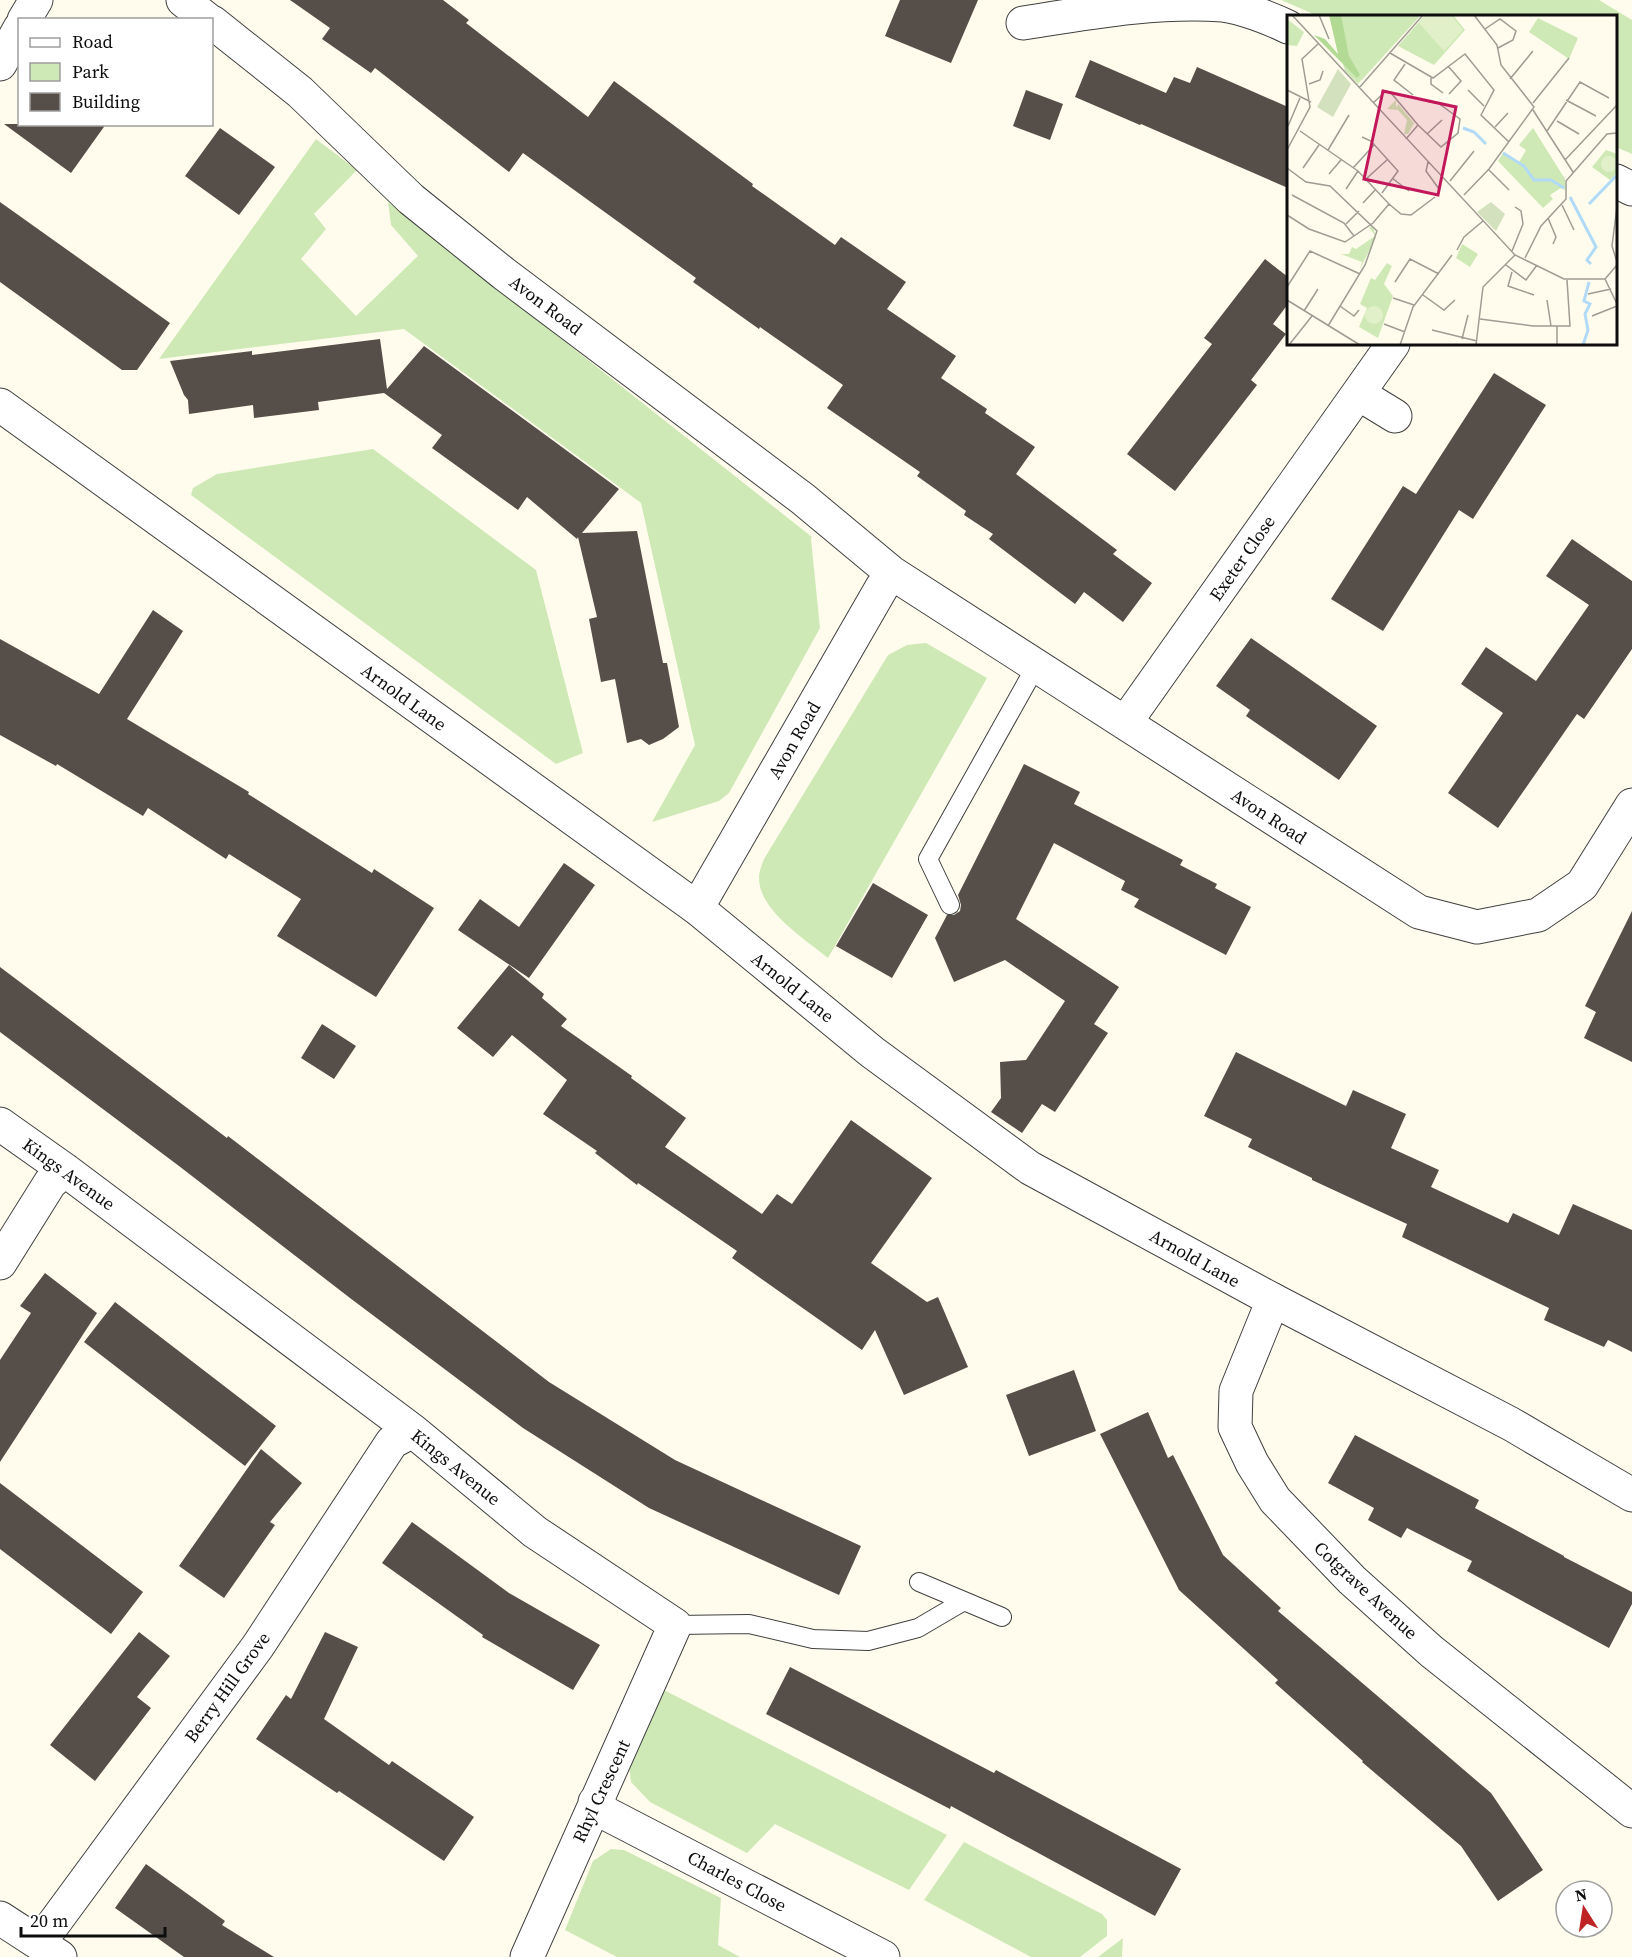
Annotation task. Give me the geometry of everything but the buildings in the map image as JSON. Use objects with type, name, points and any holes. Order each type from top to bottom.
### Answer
[{"type":"street","points":[[25,18],[36,0]]},
{"type":"street","points":[[183,0],[206,18]]},
{"type":"street","points":[[1023,23],[1097,6],[1176,3],[1226,5],[1275,20],[1287,26]]},
{"type":"street","name":"Avon Road","points":[[213,23],[300,92],[411,199],[503,273],[803,499],[892,573],[1419,912],[1477,927],[1538,915],[1582,885],[1632,805]]},
{"type":"street","points":[[0,64],[18,32]]},
{"type":"street","points":[[1617,182],[1632,189]]},
{"type":"street","name":"Exeter Close","points":[[1125,723],[1392,345]]},
{"type":"street","points":[[1359,394],[1395,416]]},
{"type":"street","name":"Arnold Lane","points":[[0,405],[697,908],[872,1052],[1030,1168],[1273,1300],[1511,1424],[1632,1495]]},
{"type":"street","name":"Avon Road","points":[[697,908],[892,573]]},
{"type":"street","name":"Kings Avenue","points":[[0,1124],[65,1170],[413,1431],[536,1532],[675,1625]]},
{"type":"street","points":[[0,1263],[50,1183],[65,1170]]},
{"type":"street","name":"Cotgrave Avenue","points":[[1273,1300],[1236,1391],[1235,1427],[1252,1463],[1275,1500],[1352,1580],[1431,1651],[1632,1811]]},
{"type":"street","name":"Berry Hill Grove","points":[[48,1949],[52,1926],[258,1647],[392,1442],[413,1431]]},
{"type":"street","name":"Rhyl Crescent","points":[[527,1957],[675,1625]]},
{"type":"street","name":"Charles Close","points":[[595,1802],[607,1814],[883,1957]]},
{"type":"street","points":[[0,1918],[48,1949]]},
{"type":"lane","points":[[950,905],[928,859],[1036,666]]},
{"type":"lane","points":[[919,1582],[1002,1617]]},
{"type":"lane","points":[[675,1625],[749,1624],[813,1638],[868,1641],[918,1628],[964,1601]]},
{"type":"green space","points":[[1281,0],[1599,0],[1632,20],[1632,154],[1617,147],[1617,15],[1316,15]]},
{"type":"green space","points":[[316,139],[357,170],[314,214],[326,229],[301,259],[356,316],[418,256],[391,225],[388,202],[812,537],[820,628],[729,793],[719,801],[652,822],[695,745],[641,503],[404,329],[159,359]]},
{"type":"green space","points":[[373,449],[536,570],[583,753],[556,764],[191,495],[193,488],[217,474]]},
{"type":"green space","points":[[926,643],[987,678],[828,958],[784,923],[774,912],[761,889],[759,877],[761,868],[764,859],[888,655],[907,645]]},
{"type":"green space","points":[[662,1689],[947,1835],[909,1890],[775,1824],[747,1853],[650,1802],[631,1782],[628,1757]]},
{"type":"green space","points":[[964,1842],[1102,1914],[1107,1920],[1107,1936],[1080,1957],[1031,1957],[924,1900]]},
{"type":"green space","points":[[611,1849],[624,1850],[721,1898],[718,1945],[740,1957],[617,1957],[565,1930],[593,1861]]},
{"type":"green space","points":[[1123,1938],[1122,1957],[1098,1957]]}]
